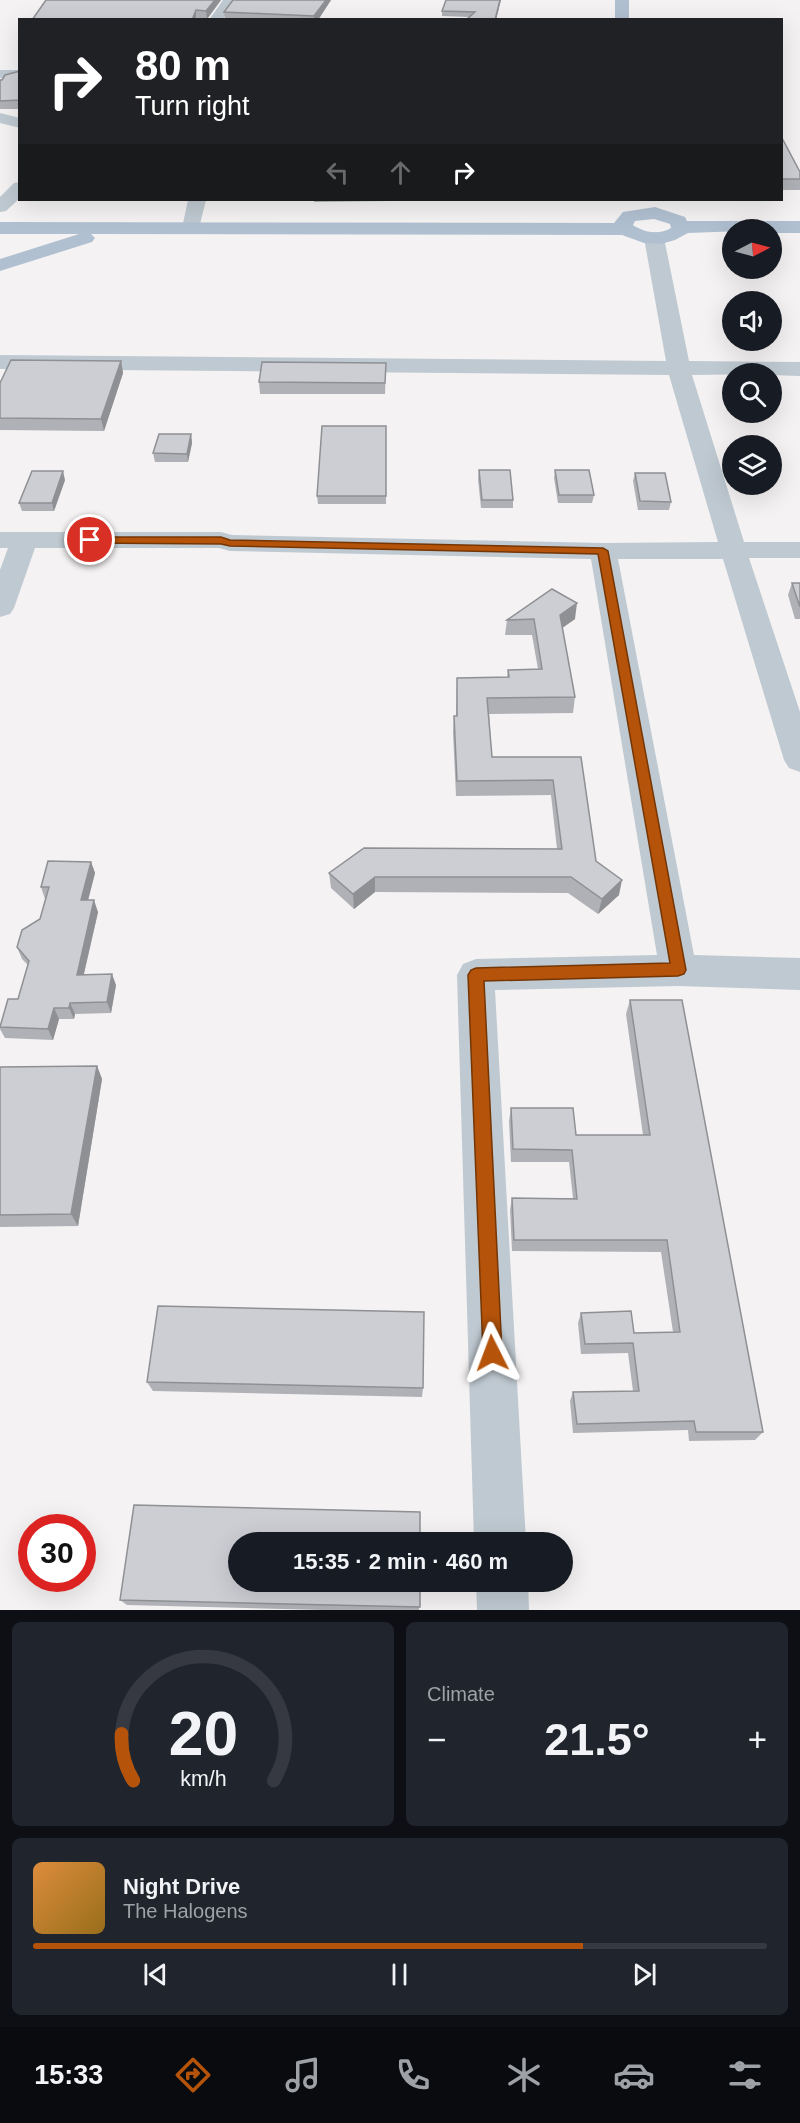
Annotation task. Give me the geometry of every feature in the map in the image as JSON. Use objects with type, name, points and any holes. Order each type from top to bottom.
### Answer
[{"type":"main road","points":[[622,0],[622,18]]},
{"type":"main road","points":[[636,0],[636,18]]},
{"type":"main road","points":[[0,228],[191,228],[643,215],[672,236],[678,233],[681,227],[800,227]]},
{"type":"main road","points":[[0,253],[52,228]]},
{"type":"main road","points":[[0,265],[118,228]]},
{"type":"street","points":[[216,18],[230,0]]},
{"type":"street","points":[[0,74],[18,74]]},
{"type":"street","points":[[0,117],[18,115]]},
{"type":"street","points":[[0,117],[18,122]]},
{"type":"street","points":[[0,207],[18,189]]},
{"type":"street","points":[[191,228],[197,201]]},
{"type":"street","points":[[643,215],[679,369],[800,760]]},
{"type":"street","points":[[0,362],[800,369]]},
{"type":"street","points":[[0,608],[12,540],[221,540],[230,543],[603,551],[800,550]]},
{"type":"street","points":[[603,551],[678,970]]},
{"type":"street","points":[[500,1532],[476,975],[678,970],[800,974]]},
{"type":"street","points":[[502,1592],[503,1610]]},
{"type":"building","points":[[46,0],[215,0],[206,11],[196,10],[193,18],[33,18]]},
{"type":"building","points":[[233,0],[326,0],[314,16],[224,12]]},
{"type":"building","points":[[446,0],[500,0],[496,18],[468,18],[475,12],[442,11]]},
{"type":"building","points":[[18,72],[18,100],[0,101],[0,80],[5,75]]},
{"type":"building","points":[[783,140],[800,172],[800,179],[783,179]]},
{"type":"building","points":[[11,360],[121,361],[101,419],[0,418],[0,383]]},
{"type":"building","points":[[262,362],[386,363],[385,383],[259,382]]},
{"type":"building","points":[[322,426],[386,426],[386,496],[317,496]]},
{"type":"building","points":[[159,434],[191,434],[187,454],[153,453]]},
{"type":"building","points":[[479,470],[510,470],[513,500],[482,500]]},
{"type":"building","points":[[555,470],[589,470],[594,495],[559,495]]},
{"type":"building","points":[[32,471],[63,471],[52,503],[19,503]]},
{"type":"building","points":[[635,473],[665,473],[671,502],[640,501]]},
{"type":"building","points":[[792,583],[800,583],[800,607]]},
{"type":"building","points":[[552,589],[577,603],[560,615],[575,697],[487,698],[492,757],[581,757],[596,861],[622,880],[602,899],[571,877],[375,877],[353,894],[329,873],[364,848],[562,849],[553,780],[457,781],[454,716],[457,716],[457,678],[509,677],[508,670],[542,669],[534,619],[507,620]]},
{"type":"building","points":[[48,861],[91,862],[81,900],[94,900],[77,975],[112,974],[107,1002],[70,1003],[69,1008],[54,1008],[48,1029],[0,1027],[8,999],[18,999],[29,961],[17,947],[22,930],[40,919],[49,887],[41,887]]},
{"type":"building","points":[[630,1000],[682,1000],[763,1432],[696,1432],[694,1421],[577,1424],[573,1392],[639,1391],[633,1343],[585,1344],[581,1313],[631,1311],[634,1333],[680,1332],[667,1240],[514,1240],[512,1198],[577,1199],[572,1150],[513,1149],[511,1108],[573,1108],[576,1135],[650,1135]]},
{"type":"building","points":[[97,1066],[71,1214],[0,1215],[0,1067]]},
{"type":"building","points":[[158,1306],[424,1312],[423,1388],[147,1382]]},
{"type":"building","points":[[134,1505],[420,1512],[420,1532],[228,1532],[228,1592],[420,1592],[420,1607],[120,1600]]},
{"type":"route","points":[[90,540],[221,540],[230,543],[603,551],[678,970],[476,975],[492,1353]]}]
